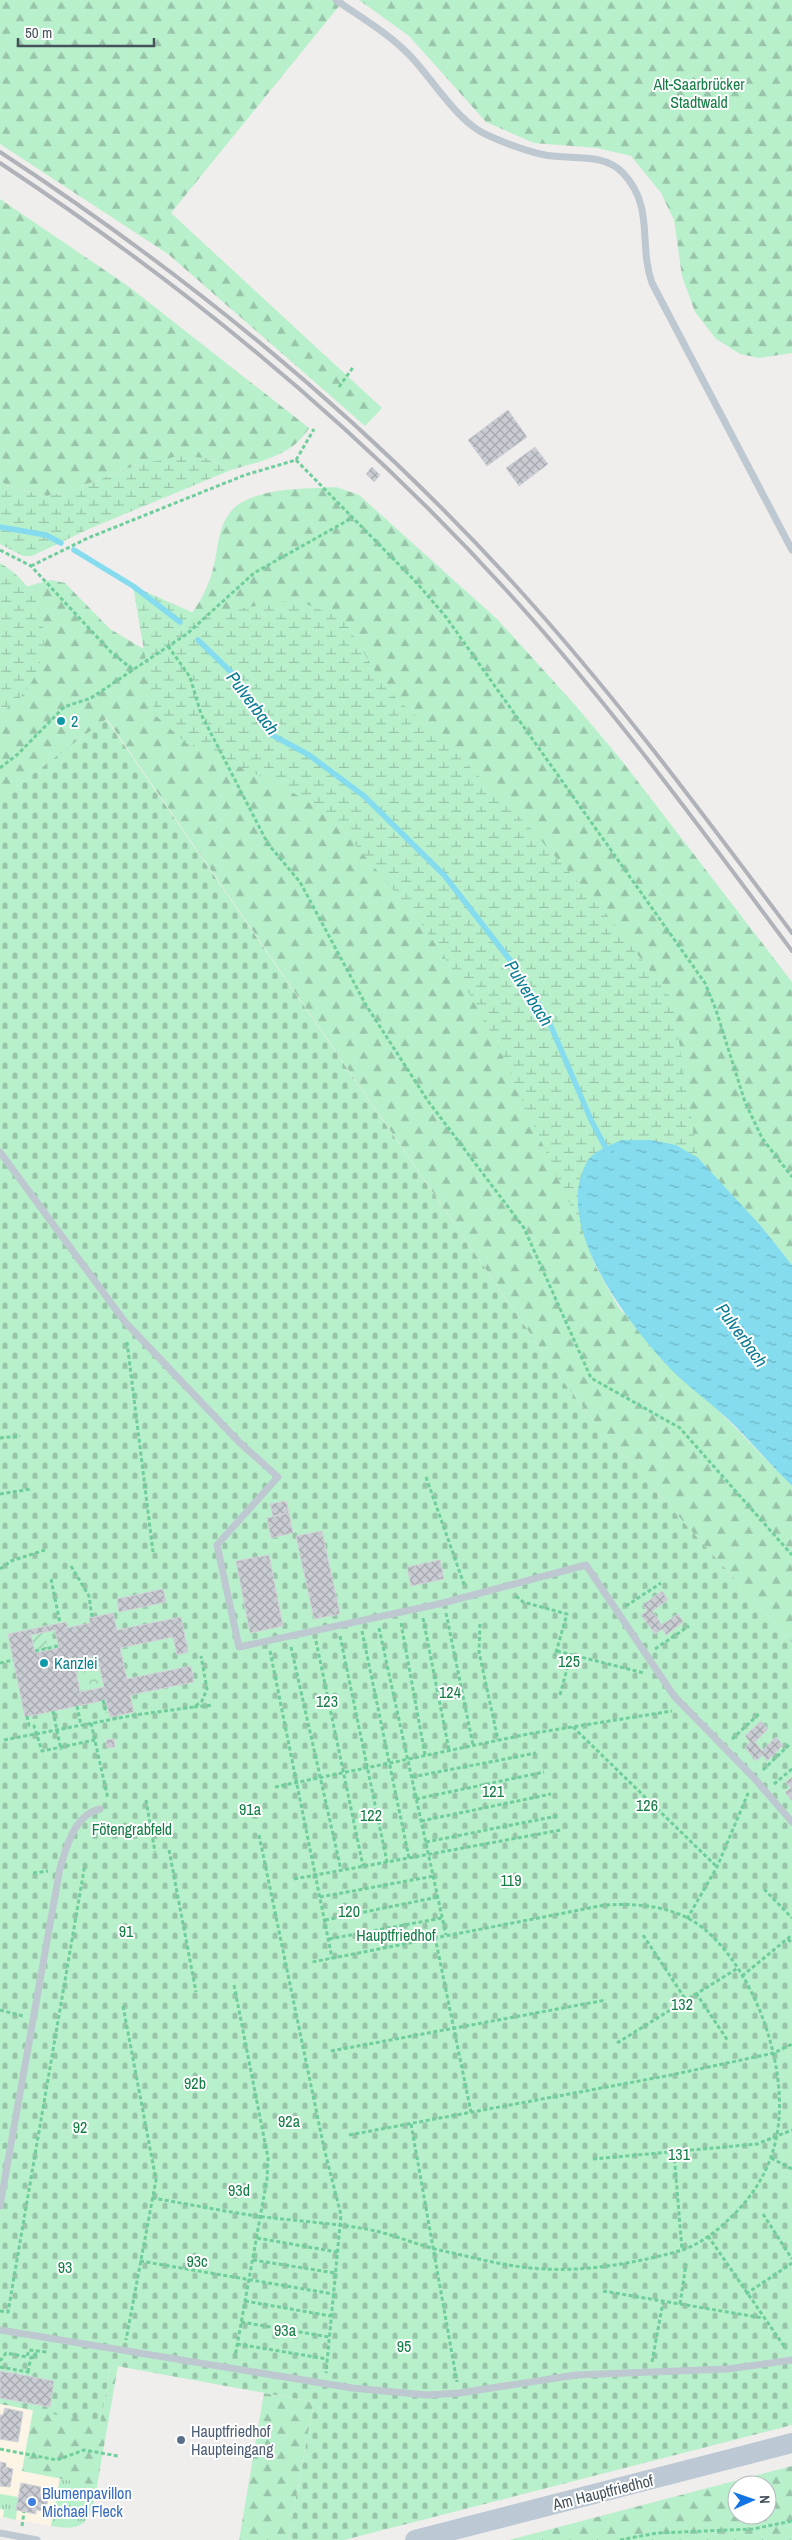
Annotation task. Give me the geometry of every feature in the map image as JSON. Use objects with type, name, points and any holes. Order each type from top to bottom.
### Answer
[{"type":"main road","name":"Am Hauptfriedhof","points":[[415,2540],[792,2443]]},
{"type":"lane","points":[[336,0],[372,25],[414,59],[435,88],[485,134],[545,155],[609,162],[622,172],[634,186],[644,208],[645,254],[652,283],[792,550]]},
{"type":"lane","points":[[0,1152],[125,1322],[239,1442],[278,1477],[216,1545],[239,1647],[443,1603],[586,1565],[662,1678],[686,1709],[754,1778],[792,1822]]},
{"type":"lane","points":[[0,2206],[60,1868],[76,1826],[83,1816],[100,1809]]},
{"type":"lane","points":[[0,2330],[233,2370],[401,2394],[460,2393],[576,2375],[728,2369],[792,2360]]},
{"type":"lane","points":[[0,2533],[37,2540]]},
{"type":"path","points":[[339,387],[354,366]]},
{"type":"path","points":[[31,566],[88,538],[245,475],[296,460],[314,429]]},
{"type":"path","points":[[296,460],[410,575],[446,617],[705,983],[716,1010],[745,1102],[762,1138],[792,1177]]},
{"type":"path","points":[[0,768],[18,754],[64,707],[91,698],[188,633],[254,573],[352,518]]},
{"type":"path","points":[[0,550],[31,566],[111,652],[132,669]]},
{"type":"path","points":[[168,646],[190,677],[200,714],[268,844],[300,882],[366,1005],[428,1101],[524,1228],[591,1378],[680,1428],[792,1555]]},
{"type":"path","points":[[125,1322],[153,1552]]},
{"type":"path","points":[[0,1438],[20,1436]]},
{"type":"path","points":[[426,1477],[468,1597]]},
{"type":"path","points":[[0,1494],[31,1489]]},
{"type":"path","points":[[0,1569],[11,1561],[45,1550]]},
{"type":"path","points":[[71,1566],[89,1596],[92,1617]]},
{"type":"path","points":[[51,1579],[60,1623]]},
{"type":"path","points":[[617,1612],[661,1583]]},
{"type":"path","points":[[506,1587],[523,1602],[567,1614],[556,1656]]},
{"type":"path","points":[[443,1603],[473,1745]]},
{"type":"path","points":[[421,1608],[449,1750]]},
{"type":"path","points":[[399,1612],[425,1755]]},
{"type":"path","points":[[377,1617],[446,1935]]},
{"type":"path","points":[[360,1621],[409,1858]]},
{"type":"path","points":[[480,1624],[479,1652],[498,1740]]},
{"type":"path","points":[[338,1626],[387,1862]]},
{"type":"path","points":[[653,1650],[689,1626]]},
{"type":"path","points":[[314,1631],[363,1866]]},
{"type":"path","points":[[289,1636],[341,1870]]},
{"type":"path","points":[[268,1641],[332,1958]]},
{"type":"path","points":[[35,1651],[58,1646]]},
{"type":"path","points":[[557,1650],[662,1678]]},
{"type":"path","points":[[560,1695],[570,1654]]},
{"type":"path","points":[[194,1707],[202,1701],[207,1689],[201,1656]]},
{"type":"path","points":[[0,1662],[13,1660]]},
{"type":"path","points":[[103,1700],[108,1713],[108,1720]]},
{"type":"path","points":[[4,1740],[108,1720],[213,1705]]},
{"type":"path","points":[[77,1706],[81,1725]]},
{"type":"path","points":[[275,1787],[498,1740],[686,1709]]},
{"type":"path","points":[[53,1711],[61,1749]]},
{"type":"path","points":[[724,1747],[760,1712]]},
{"type":"path","points":[[27,1716],[30,1725],[34,1726],[39,1734],[42,1751],[61,1749],[95,1740]]},
{"type":"path","points":[[91,1723],[109,1807]]},
{"type":"path","points":[[573,1727],[717,1867]]},
{"type":"path","points":[[687,1918],[717,1867],[754,1778],[789,1745]]},
{"type":"path","points":[[412,1777],[536,1753]]},
{"type":"path","points":[[766,1791],[792,1769]]},
{"type":"path","points":[[416,1799],[544,1772]]},
{"type":"path","points":[[421,1821],[551,1794]]},
{"type":"path","points":[[146,1800],[155,1852]]},
{"type":"path","points":[[426,1842],[557,1816]]},
{"type":"path","points":[[294,1879],[561,1830]]},
{"type":"path","points":[[259,1834],[324,2148],[341,2215],[325,2384]]},
{"type":"path","points":[[169,1850],[196,1992]]},
{"type":"path","points":[[0,2311],[8,2312],[85,1864]]},
{"type":"path","points":[[320,1897],[434,1876]]},
{"type":"path","points":[[764,1889],[792,1918]]},
{"type":"path","points":[[325,1920],[438,1896]]},
{"type":"path","points":[[152,2198],[260,2216],[366,2229],[432,2248],[507,2265],[565,2270],[636,2262],[682,2250],[708,2236],[736,2212],[756,2188],[771,2158],[777,2138],[780,2109],[774,2053],[758,2008],[738,1968],[716,1940],[687,1918],[656,1906],[639,1904],[605,1905],[312,1962]]},
{"type":"path","points":[[329,1939],[442,1918]]},
{"type":"path","points":[[644,1935],[686,2000]]},
{"type":"path","points":[[742,1976],[792,1935]]},
{"type":"path","points":[[435,1937],[471,2112]]},
{"type":"path","points":[[788,1939],[792,1943]]},
{"type":"path","points":[[617,2043],[738,1968]]},
{"type":"path","points":[[233,2370],[267,2179],[268,2158],[234,1985]]},
{"type":"path","points":[[696,1993],[728,2041]]},
{"type":"path","points":[[331,2050],[606,2000]]},
{"type":"path","points":[[123,2006],[156,2180],[124,2351]]},
{"type":"path","points":[[0,2010],[34,2018]]},
{"type":"path","points":[[349,2135],[662,2077],[774,2053],[792,2044]]},
{"type":"path","points":[[411,2124],[432,2248],[460,2393]]},
{"type":"path","points":[[593,2159],[757,2144],[777,2138],[792,2130]]},
{"type":"path","points":[[674,2153],[682,2250]]},
{"type":"path","points":[[771,2158],[792,2169]]},
{"type":"path","points":[[763,2214],[792,2258]]},
{"type":"path","points":[[708,2236],[786,2350]]},
{"type":"path","points":[[256,2238],[337,2252]]},
{"type":"path","points":[[253,2260],[335,2273]]},
{"type":"path","points":[[140,2261],[333,2294]]},
{"type":"path","points":[[746,2294],[792,2263]]},
{"type":"path","points":[[680,2304],[686,2264]]},
{"type":"path","points":[[603,2291],[763,2318]]},
{"type":"path","points":[[245,2301],[331,2316]]},
{"type":"path","points":[[650,2372],[663,2302]]},
{"type":"path","points":[[241,2322],[329,2337]]},
{"type":"path","points":[[0,2367],[28,2374],[29,2350],[51,2353],[66,2341]]},
{"type":"path","points":[[237,2344],[327,2359]]},
{"type":"path","points":[[0,2361],[6,2353],[35,2358],[36,2351]]},
{"type":"path","points":[[0,2449],[57,2460],[84,2450],[118,2456]]},
{"type":"path","points":[[620,2540],[657,2533],[753,2529],[792,2521]]},
{"type":"shaded area","points":[[0,2404],[33,2410],[22,2471],[60,2478],[51,2526],[0,2517]]},
{"type":"green space","points":[[0,0],[344,0],[171,213],[382,408],[365,426],[168,254],[0,144]]},
{"type":"green space","name":"Alt-Saarbrücker Stadtwald","points":[[359,0],[792,0],[792,353],[759,358],[740,354],[716,339],[695,312],[682,276],[674,220],[661,193],[631,156],[597,148],[534,143],[486,122],[409,36]]},
{"type":"green space","points":[[0,199],[128,286],[309,428],[294,445],[285,451],[264,460],[231,470],[207,458],[137,465],[67,492],[47,496],[10,487],[0,481]]},
{"type":"green space","points":[[179,456],[207,458],[231,470],[91,528],[32,556],[23,556],[0,544],[0,481],[10,487],[47,496],[67,492],[137,465]]},
{"type":"green space","points":[[336,487],[359,495],[497,619],[576,706],[622,761],[792,982],[792,1265],[761,1226],[584,1235],[596,1267],[619,1308],[792,1486],[792,1643],[601,1430],[562,1380],[107,719],[0,799],[0,610],[21,588],[51,580],[65,583],[110,629],[142,648],[155,643],[176,629],[193,612],[206,589],[214,566],[223,526],[233,509],[253,497],[276,491]]},
{"type":"green space","points":[[0,563],[19,578],[33,596],[41,616],[44,638],[41,660],[33,680],[19,698],[0,713]]},
{"type":"green space","points":[[133,586],[198,615],[295,600],[343,618],[376,673],[394,696],[455,752],[528,826],[604,911],[672,999],[698,1158],[676,1145],[578,1204],[584,1235],[494,1038],[468,992],[420,922],[332,817],[282,786],[186,743],[155,715]]},
{"type":"green space","name":"Hauptfriedhof","points":[[106,719],[562,1380],[601,1430],[792,1643],[792,2425],[344,2540],[288,2540],[314,2402],[111,2365],[100,2423],[0,2404],[0,799]]},
{"type":"green space","points":[[55,1630],[56,1634],[46,1636],[47,1645],[58,1644],[35,1650],[31,1635]]},
{"type":"green space","points":[[97,1656],[104,1687],[80,1692],[74,1660]]},
{"type":"green space","points":[[111,2365],[118,2366],[97,2486],[22,2471],[33,2410],[100,2422]]},
{"type":"green space","points":[[264,2393],[314,2402],[288,2540],[239,2540]]},
{"type":"green space","points":[[792,2466],[792,2540],[509,2540],[727,2483],[727,2525],[777,2525],[777,2475],[758,2475]]},
{"type":"green space","points":[[60,2478],[97,2486],[90,2515],[80,2525],[63,2528],[51,2526]]},
{"type":"green space","points":[[0,2494],[18,2497],[16,2520],[3,2517],[4,2510],[0,2509]]},
{"type":"water","points":[[621,1140],[651,1140],[676,1145],[698,1158],[761,1226],[792,1265],[792,1486],[728,1419],[663,1361],[630,1320],[598,1269],[586,1241],[579,1213],[579,1187],[590,1158],[602,1149]]},
{"type":"building","points":[[508,410],[527,437],[487,466],[468,440]]},
{"type":"building","points":[[535,447],[548,464],[519,486],[506,468]]},
{"type":"building","points":[[372,467],[380,475],[374,482],[366,474]]},
{"type":"building","points":[[286,1501],[289,1513],[273,1516],[270,1504]]},
{"type":"building","points":[[289,1513],[293,1533],[271,1538],[267,1518]]},
{"type":"building","points":[[322,1531],[340,1614],[314,1619],[296,1536]]},
{"type":"building","points":[[269,1555],[283,1626],[250,1633],[236,1561]]},
{"type":"building","points":[[440,1560],[444,1579],[411,1586],[407,1567]]},
{"type":"building","points":[[163,1589],[166,1602],[119,1612],[117,1599]]},
{"type":"building","points":[[662,1591],[668,1600],[652,1611],[662,1625],[678,1614],[683,1622],[666,1635],[662,1629],[655,1634],[641,1615],[647,1611],[643,1605]]},
{"type":"building","name":"Kanzlei","points":[[113,1613],[117,1630],[181,1617],[188,1652],[177,1655],[173,1637],[120,1648],[127,1679],[191,1666],[194,1682],[130,1695],[134,1712],[110,1717],[106,1700],[25,1717],[8,1634],[66,1622],[67,1628],[90,1623],[89,1618]],"holes":[[[55,1630],[59,1648],[35,1653],[31,1635]],[[97,1656],[104,1687],[80,1692],[74,1660]]]},
{"type":"building","points":[[761,1721],[768,1729],[755,1742],[762,1751],[776,1737],[783,1745],[767,1761],[763,1755],[756,1761],[745,1747],[750,1742],[745,1736]]},
{"type":"building","points":[[114,1739],[115,1747],[107,1748],[106,1740]]},
{"type":"building","points":[[792,1777],[792,1801],[785,1792],[791,1788],[786,1782]]},
{"type":"building","points":[[0,2371],[54,2381],[50,2407],[0,2398]]},
{"type":"building","points":[[5,2408],[23,2412],[18,2442],[0,2439],[0,2415],[3,2415]]},
{"type":"building","points":[[0,2462],[6,2463],[6,2467],[13,2469],[10,2487],[0,2486]]},
{"type":"building","points":[[21,2483],[41,2487],[40,2495],[49,2496],[45,2511],[36,2510],[36,2514],[16,2510]]},
{"type":"waterway","name":"Pulverbach","points":[[0,527],[46,535],[61,543]]},
{"type":"waterway","name":"Pulverbach","points":[[74,550],[133,586],[180,622]]},
{"type":"waterway","name":"Pulverbach","points":[[198,640],[230,671],[272,735],[309,755],[364,796],[444,875],[510,960],[547,1017],[591,1120],[609,1154]]},
{"type":"railway","points":[[0,152],[139,248],[206,299],[335,407],[457,524],[515,585],[588,669],[658,756],[792,933]]},
{"type":"railway","points":[[0,163],[136,258],[268,362],[331,416],[451,531],[546,635],[619,723],[792,951]]},
{"type":"place","name":"2","points":[[61,721]]},
{"type":"place","name":"Kanzlei","points":[[44,1663]]},
{"type":"place","name":"Hauptfriedhof Haupteingang","points":[[181,2440]]},
{"type":"place","name":"Blumenpavillon Michael Fleck","points":[[32,2502]]},
{"type":"park label","name":"125","points":[[569,1661]]},
{"type":"park label","name":"124","points":[[450,1692]]},
{"type":"park label","name":"123","points":[[327,1701]]},
{"type":"park label","name":"121","points":[[493,1791]]},
{"type":"park label","name":"126","points":[[647,1805]]},
{"type":"park label","name":"91a","points":[[250,1809]]},
{"type":"park label","name":"122","points":[[371,1815]]},
{"type":"park label","name":"Fötengrabfeld","points":[[132,1829]]},
{"type":"park label","name":"119","points":[[511,1880]]},
{"type":"park label","name":"120","points":[[349,1911]]},
{"type":"park label","name":"91","points":[[126,1931]]},
{"type":"park label","name":"132","points":[[682,2004]]},
{"type":"park label","name":"92b","points":[[195,2083]]},
{"type":"park label","name":"92a","points":[[289,2121]]},
{"type":"park label","name":"92","points":[[80,2127]]},
{"type":"park label","name":"131","points":[[679,2154]]},
{"type":"park label","name":"93d","points":[[239,2190]]},
{"type":"park label","name":"93c","points":[[197,2261]]},
{"type":"park label","name":"93","points":[[65,2267]]},
{"type":"park label","name":"93a","points":[[285,2330]]},
{"type":"park label","name":"95","points":[[404,2346]]}]
